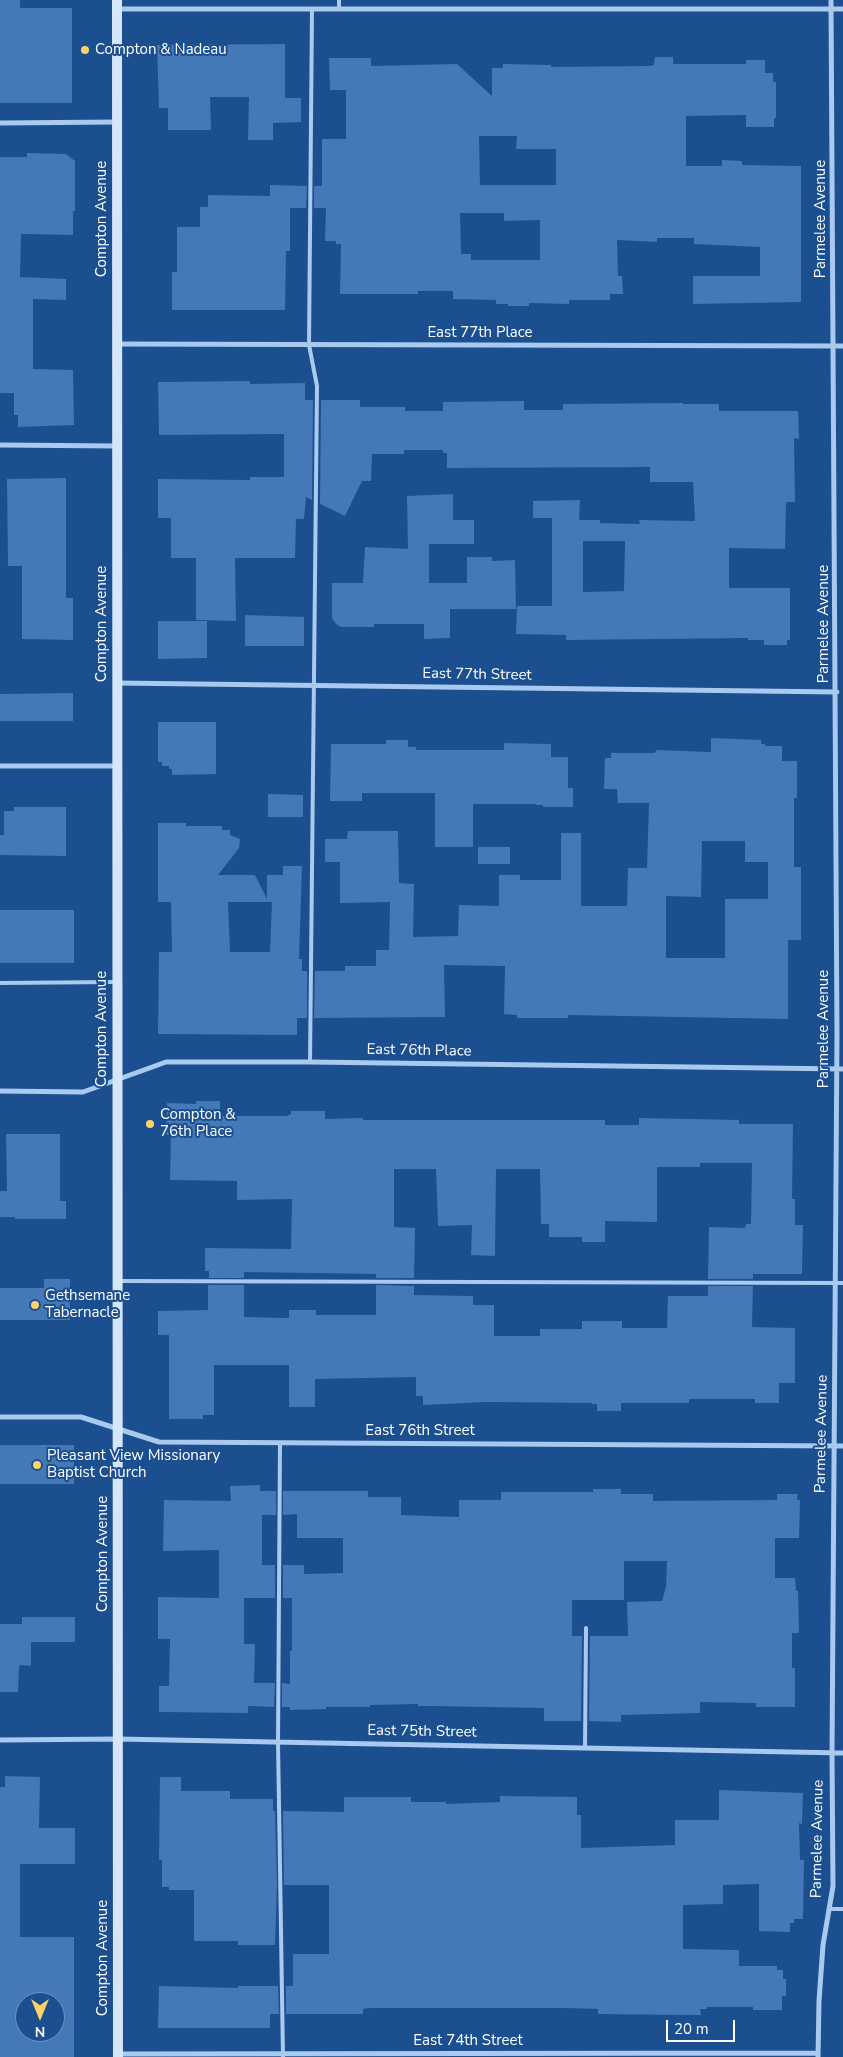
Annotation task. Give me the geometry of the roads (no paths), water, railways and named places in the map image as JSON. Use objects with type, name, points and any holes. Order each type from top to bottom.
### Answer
[{"type":"main road","name":"Compton Avenue","points":[[117,4],[118,2056]]},
{"type":"street","name":"Parmelee Avenue","points":[[818,2055],[822,1954],[833,1886],[834,1446],[840,1069],[832,0]]},
{"type":"street","points":[[117,4],[312,9],[843,9]]},
{"type":"street","points":[[0,123],[117,122]]},
{"type":"street","name":"East 77th Place","points":[[117,344],[843,346]]},
{"type":"street","points":[[0,445],[117,446]]},
{"type":"street","name":"East 77th Street","points":[[117,683],[836,692]]},
{"type":"street","points":[[0,766],[117,766]]},
{"type":"street","name":"East 76th Place","points":[[0,1091],[83,1092],[166,1062],[840,1069]]},
{"type":"street","name":"East 76th Street","points":[[0,1417],[81,1417],[159,1442],[843,1446]]},
{"type":"street","name":"East 75th Street","points":[[0,1740],[118,1739],[843,1753]]},
{"type":"street","name":"East 74th Street","points":[[118,2056],[818,2055]]},
{"type":"lane","points":[[339,0],[339,9]]},
{"type":"lane","points":[[310,1062],[317,386],[308,345],[312,9]]},
{"type":"lane","points":[[0,983],[117,982]]},
{"type":"lane","points":[[118,1281],[843,1283]]},
{"type":"lane","points":[[280,1443],[278,1742],[283,2056]]},
{"type":"lane","points":[[585,1748],[586,1628]]},
{"type":"lane","points":[[829,1909],[843,1909]]},
{"type":"place","name":"Compton & Nadeau","points":[[85,50]]},
{"type":"place","name":"Compton & 76th Place","points":[[150,1124]]},
{"type":"place","name":"Gethsemane Tabernacle","points":[[35,1305]]},
{"type":"place","name":"Pleasant View Missionary Baptist Church","points":[[37,1465]]}]
